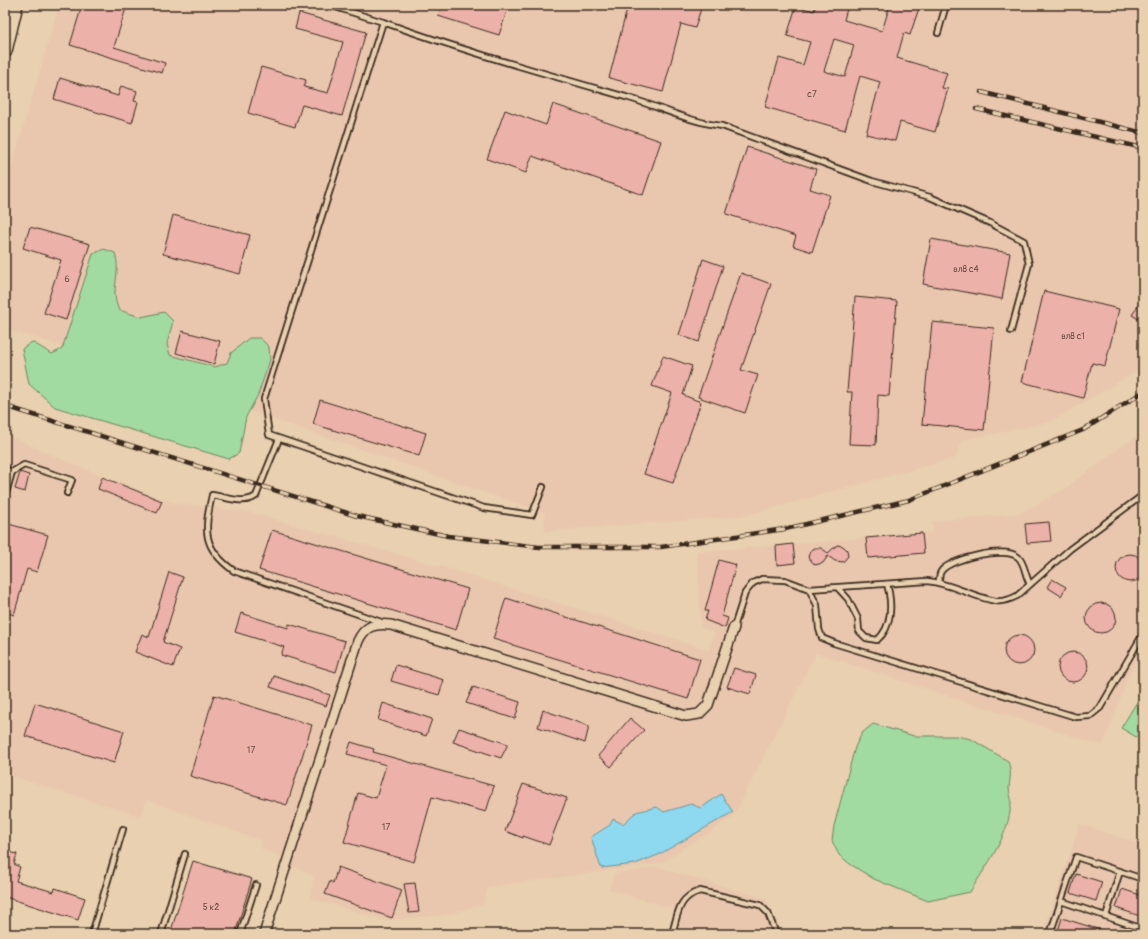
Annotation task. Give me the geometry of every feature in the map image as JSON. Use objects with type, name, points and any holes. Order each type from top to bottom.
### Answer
[{"type":"main road","points":[[5,51],[16,5]]},
{"type":"street","points":[[264,934],[358,642],[363,632],[369,626],[378,623],[391,625],[686,716],[699,714],[708,705],[734,627]]},
{"type":"lane","points":[[329,5],[452,46],[632,99],[704,124],[722,126],[872,181],[930,197],[990,223],[1024,241],[1029,264],[1011,331]]},
{"type":"lane","points":[[938,32],[946,5]]},
{"type":"lane","points":[[383,22],[264,399],[269,435],[484,508],[532,515],[543,487]]},
{"type":"lane","points":[[279,439],[256,496],[246,500],[212,495],[206,523],[212,548],[225,564],[234,571],[391,625]]},
{"type":"lane","points":[[5,497],[12,472],[24,465],[72,480],[67,493]]},
{"type":"lane","points":[[5,470],[12,472]]},
{"type":"lane","points":[[734,627],[745,593],[753,583],[762,579],[772,578],[785,580],[809,589],[927,581],[939,582],[997,601],[1008,600],[1017,596],[1070,549],[1143,495]]},
{"type":"lane","points":[[939,582],[940,573],[942,570],[958,560],[974,555],[1008,553],[1017,556],[1023,563],[1026,576],[1030,584]]},
{"type":"lane","points":[[838,588],[848,599],[858,619],[860,631],[866,638],[877,640],[883,635],[892,607],[887,584]]},
{"type":"lane","points":[[809,589],[817,605],[819,629],[822,638],[834,643],[1076,717],[1090,716],[1100,708],[1143,634]]},
{"type":"lane","points":[[92,934],[123,829]]},
{"type":"lane","points":[[161,934],[185,854]]},
{"type":"lane","points":[[1050,934],[1076,857],[1143,879]]},
{"type":"lane","points":[[1106,916],[1120,872]]},
{"type":"lane","points":[[240,934],[256,885]]},
{"type":"lane","points":[[672,934],[682,902],[691,893],[700,890],[760,905],[768,913],[776,934]]},
{"type":"lane","points":[[1061,901],[1143,929]]},
{"type":"shaded area","points":[[59,5],[1143,5],[1143,367],[1050,422],[962,440],[955,458],[743,516],[545,531],[545,513],[59,345],[5,329],[5,190]]},
{"type":"shaded area","points":[[1143,431],[1143,650],[1129,675],[1103,746],[816,653],[733,817],[661,863],[488,887],[483,905],[445,915],[385,920],[310,898],[314,876],[285,863],[286,859],[262,849],[261,841],[147,800],[140,816],[5,774],[5,434],[70,463],[172,503],[248,512],[453,570],[709,650],[715,633],[701,628],[697,552],[933,532],[932,521],[1018,514],[1063,490]]},
{"type":"shaded area","points":[[1080,824],[1143,845],[1143,934],[1043,934]]},
{"type":"shaded area","points":[[657,867],[766,899],[782,934],[669,934],[676,910],[609,889],[614,874]]},
{"type":"green space","points":[[104,249],[115,253],[117,261],[115,296],[119,310],[141,317],[164,312],[173,321],[167,344],[170,355],[215,367],[227,363],[231,353],[249,338],[260,338],[269,347],[270,360],[258,395],[246,417],[239,453],[229,459],[55,407],[29,384],[22,349],[32,342],[52,354],[62,349],[93,254]]},
{"type":"green space","points":[[1143,692],[1143,741],[1121,728]]},
{"type":"green space","points":[[873,724],[914,736],[957,736],[971,739],[1008,761],[1011,801],[1006,827],[996,850],[970,892],[928,901],[874,879],[850,864],[839,855],[832,841],[834,826],[855,747],[862,733]]},
{"type":"water","points":[[721,794],[733,812],[658,855],[635,864],[601,868],[591,837],[610,825],[613,819],[623,824],[636,812],[657,807],[664,812],[691,804],[701,808]]},
{"type":"building","points":[[82,5],[127,5],[114,47],[165,63],[162,73],[70,45]]},
{"type":"building","points":[[442,5],[509,5],[499,35],[438,16]]},
{"type":"building","points":[[628,5],[702,5],[695,28],[681,24],[663,92],[609,78]]},
{"type":"building","points":[[816,5],[848,5],[844,20],[882,31],[890,5],[920,5],[910,35],[904,33],[897,58],[947,73],[942,88],[948,89],[935,132],[900,122],[895,141],[866,134],[880,82],[860,76],[845,130],[765,107],[779,58],[803,65],[810,42],[787,36],[796,6],[814,11]],"holes":[[[834,39],[854,45],[845,77],[824,71]]]},
{"type":"building","points":[[299,13],[366,32],[342,116],[302,105],[295,127],[248,113],[261,67],[306,80],[304,87],[328,93],[343,42],[295,29]]},
{"type":"building","points":[[60,78],[118,96],[121,86],[137,91],[134,101],[138,102],[132,123],[54,99]]},
{"type":"building","points":[[553,104],[661,141],[643,195],[532,156],[526,173],[487,159],[505,110],[546,125]]},
{"type":"building","points":[[747,147],[816,169],[810,189],[830,195],[812,252],[793,246],[796,236],[726,214]]},
{"type":"building","points":[[173,215],[250,235],[240,274],[163,254]]},
{"type":"building","points":[[30,227],[90,244],[66,320],[44,313],[61,260],[23,248]]},
{"type":"building","points":[[931,239],[1010,253],[1002,299],[923,284]]},
{"type":"building","points":[[703,259],[723,266],[699,342],[679,335]]},
{"type":"building","points":[[741,273],[771,284],[741,370],[758,375],[745,413],[698,397]]},
{"type":"building","points":[[1044,291],[1119,309],[1105,366],[1092,363],[1083,398],[1022,382]]},
{"type":"building","points":[[855,297],[897,301],[889,396],[878,395],[876,445],[849,444],[852,392],[847,392]]},
{"type":"building","points":[[1143,298],[1143,322],[1132,315]]},
{"type":"building","points":[[932,322],[994,328],[984,430],[922,424]]},
{"type":"building","points":[[182,331],[220,341],[214,364],[176,353]]},
{"type":"building","points":[[663,356],[692,366],[683,395],[701,402],[673,483],[644,474],[672,393],[652,386]]},
{"type":"building","points":[[320,400],[426,433],[419,456],[313,424]]},
{"type":"building","points":[[20,472],[29,475],[25,492],[15,489]]},
{"type":"building","points":[[102,477],[162,501],[157,513],[98,489]]},
{"type":"building","points":[[1049,522],[1051,541],[1027,543],[1025,524]]},
{"type":"building","points":[[5,523],[48,535],[37,572],[27,569],[14,615],[5,612]]},
{"type":"building","points":[[272,530],[468,589],[456,630],[259,570]]},
{"type":"building","points":[[922,533],[924,553],[868,558],[866,538]]},
{"type":"building","points":[[793,544],[795,563],[777,565],[776,546]]},
{"type":"building","points":[[837,545],[843,546],[847,550],[848,556],[843,562],[835,561],[828,556],[823,563],[815,565],[808,557],[810,551],[815,548],[821,548],[828,553]]},
{"type":"building","points":[[1130,554],[1140,558],[1144,568],[1140,578],[1130,582],[1120,578],[1116,568],[1120,558]]},
{"type":"building","points":[[719,560],[736,565],[722,616],[728,618],[725,628],[705,620],[708,611],[705,611]]},
{"type":"building","points":[[169,572],[183,577],[163,642],[180,649],[173,667],[135,652],[142,634],[149,637]]},
{"type":"building","points":[[1052,579],[1066,587],[1061,596],[1047,587]]},
{"type":"building","points":[[506,598],[700,659],[688,699],[493,639]]},
{"type":"building","points":[[1101,603],[1111,608],[1116,618],[1111,628],[1101,633],[1091,628],[1086,618],[1091,608]]},
{"type":"building","points":[[241,613],[288,628],[289,624],[345,641],[336,672],[281,655],[284,647],[235,632]]},
{"type":"building","points":[[1019,635],[1029,640],[1034,650],[1029,660],[1019,665],[1009,660],[1004,650],[1009,640]]},
{"type":"building","points":[[1073,652],[1083,657],[1088,667],[1083,677],[1073,682],[1063,677],[1058,667],[1063,657]]},
{"type":"building","points":[[396,665],[444,680],[439,695],[391,681]]},
{"type":"building","points":[[734,668],[756,675],[750,694],[727,687]]},
{"type":"building","points":[[274,676],[330,695],[326,706],[270,687]]},
{"type":"building","points":[[473,687],[520,702],[515,719],[466,703]]},
{"type":"building","points":[[214,695],[312,725],[287,805],[190,776]]},
{"type":"building","points":[[35,703],[124,731],[114,763],[25,736]]},
{"type":"building","points":[[383,703],[432,719],[426,736],[378,720]]},
{"type":"building","points":[[543,710],[589,726],[585,743],[538,727]]},
{"type":"building","points":[[630,718],[644,730],[611,767],[598,756]]},
{"type":"building","points":[[459,728],[508,744],[501,758],[453,742]]},
{"type":"building","points":[[351,742],[374,749],[373,752],[494,786],[486,812],[432,797],[414,862],[344,842],[358,793],[376,798],[386,765],[347,754]]},
{"type":"building","points":[[523,784],[567,798],[549,845],[523,836],[523,838],[505,831]]},
{"type":"building","points":[[5,851],[17,854],[14,864],[20,867],[16,881],[54,892],[55,888],[85,898],[78,920],[5,897]]},
{"type":"building","points":[[193,861],[252,879],[235,934],[170,934]]},
{"type":"building","points":[[338,867],[402,890],[392,918],[325,894],[330,881],[333,883]]},
{"type":"building","points":[[1076,874],[1102,882],[1096,901],[1070,893]]},
{"type":"building","points":[[415,883],[419,912],[409,913],[404,884]]},
{"type":"building","points":[[1122,889],[1143,896],[1143,917],[1116,908]]},
{"type":"building","points":[[1062,918],[1107,932],[1107,934],[1057,934]]},
{"type":"railway","points":[[981,92],[1143,133]]},
{"type":"railway","points":[[976,109],[1143,148]]},
{"type":"railway","points":[[5,406],[357,516],[448,536],[539,547],[661,547],[785,529],[909,500],[1083,430],[1143,392]]}]
